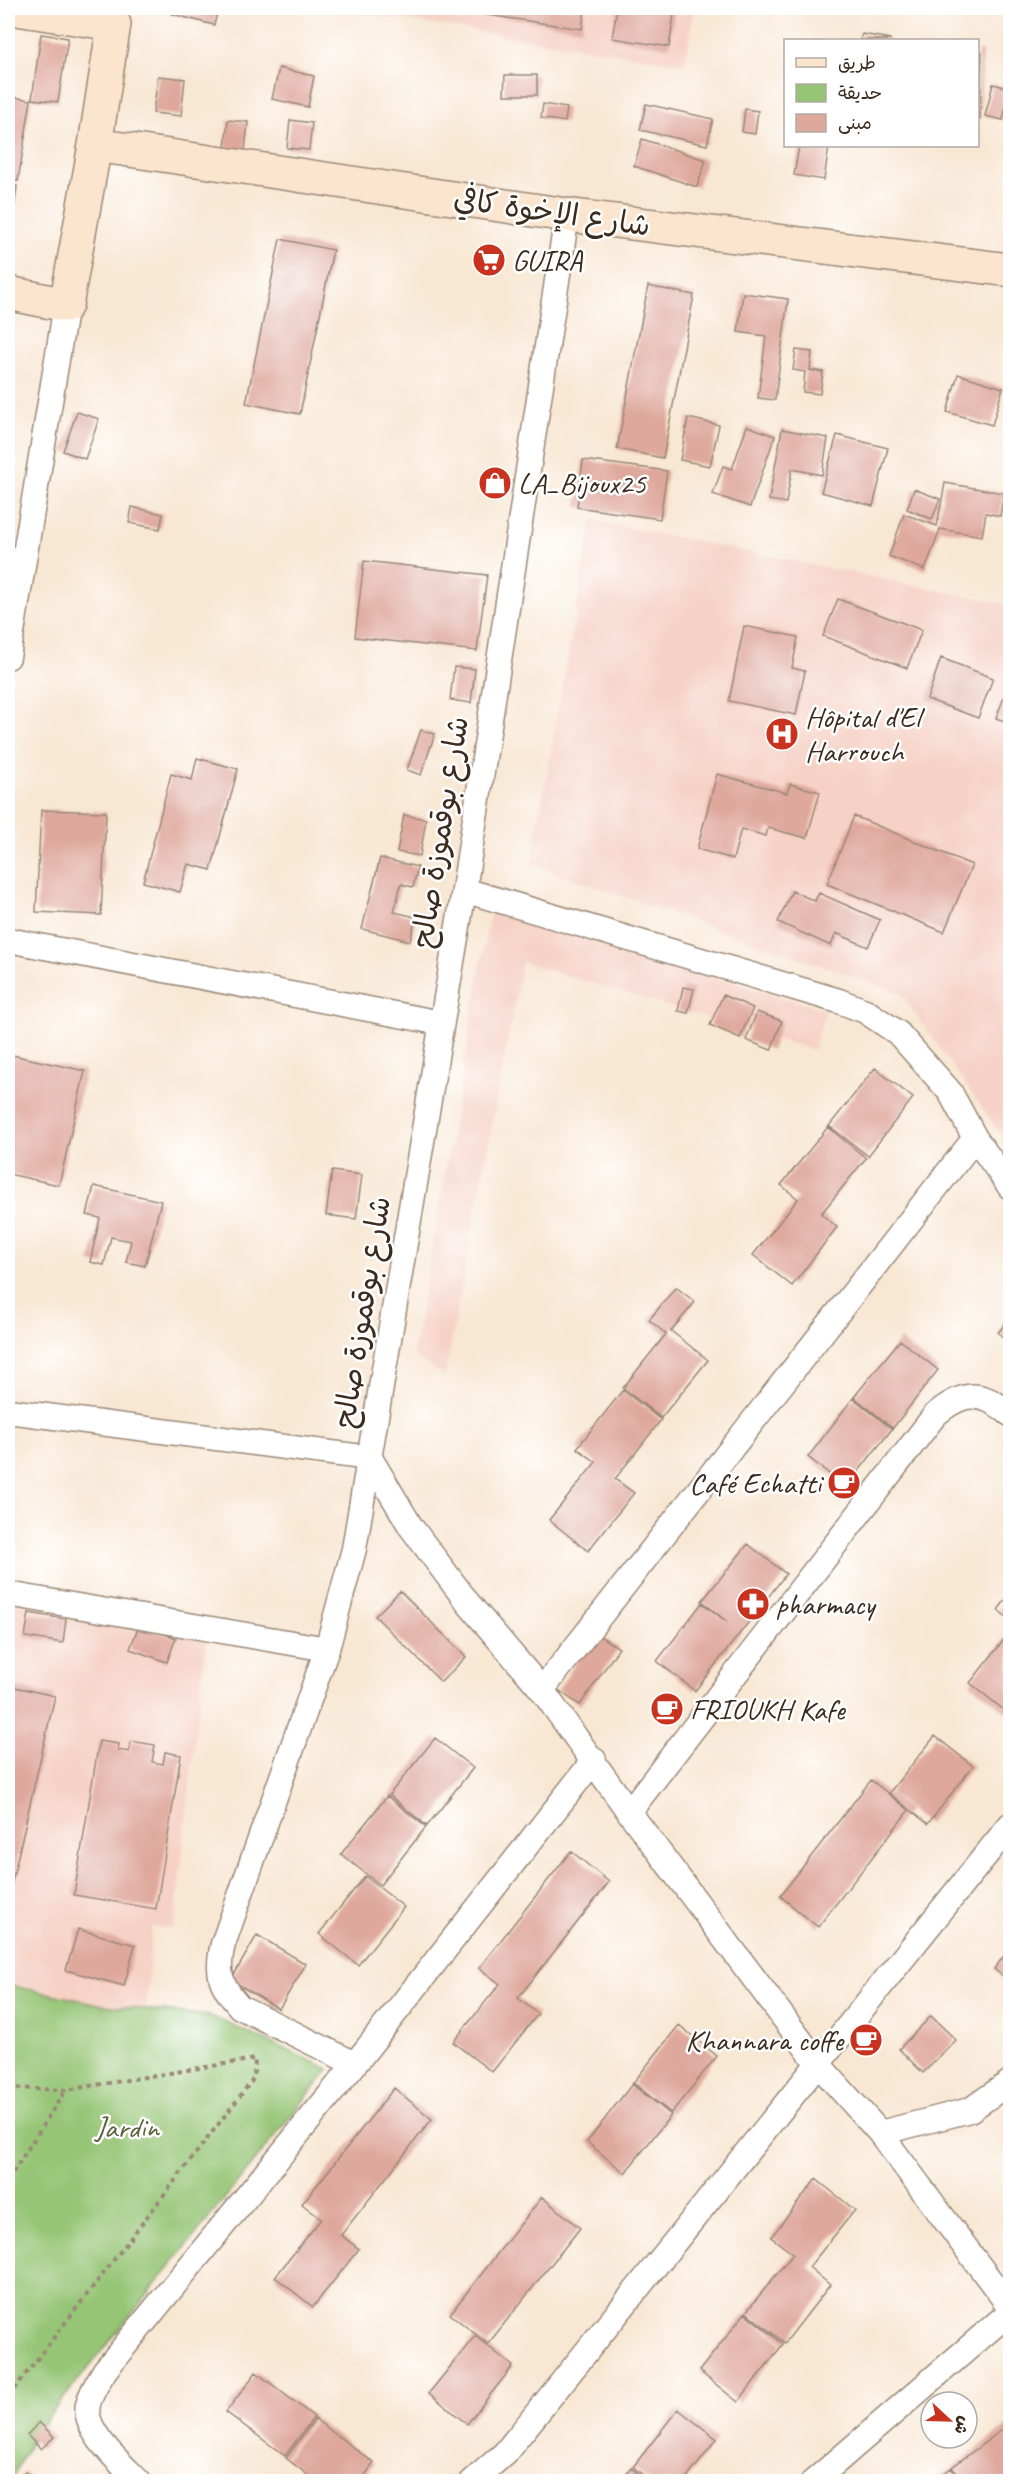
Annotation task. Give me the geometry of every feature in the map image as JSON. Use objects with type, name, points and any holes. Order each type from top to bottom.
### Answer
[{"type":"main road","points":[[8,293],[66,304],[95,145],[115,16],[10,8]]},
{"type":"main road","name":"شارع الإخوة كافي","points":[[95,145],[567,215],[1011,270]]},
{"type":"street","name":"شارع بوقموزة صالح","points":[[355,2064],[240,2007],[226,1992],[218,1965],[223,1944],[327,1649],[354,1549],[464,890],[567,215]]},
{"type":"street","points":[[8,657],[66,304]]},
{"type":"street","points":[[464,890],[839,1001],[865,1011],[898,1033],[950,1092],[975,1138],[1011,1187]]},
{"type":"street","points":[[8,940],[441,1023]]},
{"type":"street","points":[[542,1690],[975,1138]]},
{"type":"street","points":[[629,1812],[935,1415],[950,1402],[967,1395],[988,1400],[1011,1414]]},
{"type":"street","points":[[8,1411],[370,1458],[411,1527],[468,1603],[542,1690],[629,1812],[819,2065],[880,2133],[1011,2307]]},
{"type":"street","points":[[8,1594],[327,1649]]},
{"type":"street","points":[[139,2481],[103,2444],[92,2427],[87,2406],[105,2370],[355,2064],[594,1760]]},
{"type":"street","points":[[472,2481],[505,2453],[1011,1825]]},
{"type":"street","points":[[880,2133],[970,2110],[1011,2082]]},
{"type":"street","points":[[813,2481],[1011,2312]]},
{"type":"path","points":[[8,2088],[66,2090],[255,2059],[254,2078],[8,2397]]},
{"type":"path","points":[[8,2180],[66,2090]]},
{"type":"shaded area","points":[[330,8],[694,8],[685,64]]},
{"type":"shaded area","name":"Hôpital d'El Harrouch","points":[[592,520],[1010,605],[1010,1147],[900,993],[531,864]]},
{"type":"shaded area","points":[[490,912],[826,1010],[813,1050],[522,962],[445,1376],[413,1356]]},
{"type":"shaded area","points":[[8,1598],[207,1632],[174,1929],[152,1927],[146,2009],[103,2005],[8,1983]]},
{"type":"green space","name":"Jardin","points":[[8,1985],[103,2005],[211,2016],[329,2069],[34,2435],[11,2481],[8,2482]]},
{"type":"building","points":[[174,8],[218,10],[214,25],[172,14]]},
{"type":"building","points":[[440,8],[585,8],[582,29]]},
{"type":"building","points":[[617,8],[675,8],[669,47],[612,38]]},
{"type":"building","points":[[41,34],[68,38],[58,102],[32,99]]},
{"type":"building","points":[[862,34],[890,39],[860,39]]},
{"type":"building","points":[[979,51],[982,52],[979,119]]},
{"type":"building","points":[[279,68],[314,76],[308,107],[272,99]]},
{"type":"building","points":[[505,75],[537,75],[537,95],[504,95]]},
{"type":"building","points":[[158,76],[185,79],[181,116],[153,113]]},
{"type":"building","points":[[993,84],[1010,88],[1003,120],[985,116]]},
{"type":"building","points":[[8,96],[31,100],[18,181],[8,180]]},
{"type":"building","points":[[543,104],[567,108],[565,122],[541,118]]},
{"type":"building","points":[[646,104],[713,119],[707,145],[640,130]]},
{"type":"building","points":[[745,109],[758,111],[755,134],[742,132]]},
{"type":"building","points":[[228,120],[248,122],[245,151],[225,148]]},
{"type":"building","points":[[290,120],[312,123],[309,150],[287,148]]},
{"type":"building","points":[[642,139],[706,160],[697,187],[634,166]]},
{"type":"building","points":[[799,147],[829,147],[824,180],[794,175]]},
{"type":"building","points":[[8,184],[17,186],[9,245],[8,245]]},
{"type":"building","points":[[280,239],[333,250],[300,414],[246,403]]},
{"type":"building","points":[[648,286],[694,295],[663,458],[617,449]]},
{"type":"building","points":[[743,293],[788,299],[775,400],[758,398],[766,336],[738,332]]},
{"type":"building","points":[[796,350],[812,352],[810,370],[823,372],[820,394],[803,392],[805,372],[793,370]]},
{"type":"building","points":[[958,374],[1003,388],[992,425],[947,412]]},
{"type":"building","points":[[77,412],[99,419],[85,459],[63,451]]},
{"type":"building","points":[[1009,412],[1010,437],[1006,437]]},
{"type":"building","points":[[688,418],[719,425],[710,466],[680,460]]},
{"type":"building","points":[[747,426],[775,436],[750,507],[713,494],[723,466],[732,469]]},
{"type":"building","points":[[782,429],[828,438],[822,475],[792,469],[786,503],[769,500]]},
{"type":"building","points":[[837,435],[888,448],[873,506],[821,492]]},
{"type":"building","points":[[583,460],[667,471],[660,519],[577,507]]},
{"type":"building","points":[[945,483],[1004,493],[1000,516],[986,513],[982,536],[940,529],[925,570],[889,556],[904,514],[937,526]]},
{"type":"building","points":[[914,489],[940,499],[932,519],[907,509]]},
{"type":"building","points":[[132,507],[163,514],[160,529],[129,523]]},
{"type":"building","points":[[364,561],[487,575],[477,651],[355,637]]},
{"type":"building","points":[[838,599],[922,630],[907,668],[823,636]]},
{"type":"building","points":[[744,626],[798,637],[792,668],[805,671],[796,715],[729,701]]},
{"type":"building","points":[[941,658],[993,678],[978,718],[927,699]]},
{"type":"building","points":[[454,667],[475,669],[471,703],[450,700]]},
{"type":"building","points":[[1010,682],[1010,723],[996,718]]},
{"type":"building","points":[[421,730],[435,734],[421,775],[407,770]]},
{"type":"building","points":[[197,758],[238,769],[211,870],[188,864],[180,892],[143,882],[171,774],[192,780]]},
{"type":"building","points":[[717,774],[787,793],[790,784],[820,792],[807,838],[768,828],[766,836],[741,829],[733,859],[697,849]]},
{"type":"building","points":[[41,810],[106,812],[101,915],[36,912]]},
{"type":"building","points":[[404,815],[426,819],[420,856],[397,852]]},
{"type":"building","points":[[854,816],[972,865],[944,932],[827,884]]},
{"type":"building","points":[[380,858],[418,867],[413,887],[401,884],[394,912],[416,917],[410,941],[362,929]]},
{"type":"building","points":[[792,891],[815,901],[819,893],[880,920],[868,947],[836,933],[831,946],[778,922]]},
{"type":"building","points":[[683,987],[694,989],[688,1013],[678,1011]]},
{"type":"building","points":[[723,995],[753,1008],[740,1038],[710,1025]]},
{"type":"building","points":[[757,1012],[782,1021],[771,1050],[746,1040]]},
{"type":"building","points":[[12,1055],[85,1071],[59,1185],[8,1174],[8,1077]]},
{"type":"building","points":[[875,1068],[913,1098],[868,1156],[829,1126]]},
{"type":"building","points":[[828,1127],[866,1158],[821,1214],[837,1227],[792,1286],[753,1255],[798,1199],[781,1185]]},
{"type":"building","points":[[332,1171],[362,1175],[356,1219],[326,1215]]},
{"type":"building","points":[[94,1186],[161,1201],[145,1266],[126,1262],[131,1241],[111,1237],[104,1265],[90,1262],[100,1218],[87,1215]]},
{"type":"building","points":[[676,1287],[695,1302],[671,1331],[708,1360],[661,1418],[623,1388],[666,1334],[649,1320]]},
{"type":"building","points":[[1010,1317],[1010,1343],[998,1333]]},
{"type":"building","points":[[900,1340],[938,1370],[893,1428],[854,1397]]},
{"type":"building","points":[[623,1390],[661,1420],[615,1479],[634,1493],[588,1551],[549,1520],[596,1462],[577,1448]]},
{"type":"building","points":[[853,1398],[892,1429],[846,1487],[808,1457]]},
{"type":"building","points":[[748,1544],[786,1574],[695,1691],[657,1661],[702,1603],[727,1622],[702,1601]]},
{"type":"building","points":[[400,1591],[466,1657],[441,1682],[375,1616]]},
{"type":"building","points":[[1010,1594],[1010,1620],[998,1610]]},
{"type":"building","points":[[29,1613],[66,1619],[63,1643],[25,1637]]},
{"type":"building","points":[[139,1625],[176,1638],[167,1662],[130,1649]]},
{"type":"building","points":[[1010,1632],[1010,1712],[1009,1714],[970,1683]]},
{"type":"building","points":[[595,1633],[619,1648],[580,1705],[558,1690]]},
{"type":"building","points":[[15,1687],[55,1696],[8,1899],[8,1718]]},
{"type":"building","points":[[935,1736],[973,1766],[928,1824],[889,1793]]},
{"type":"building","points":[[435,1738],[473,1768],[427,1826],[389,1795]]},
{"type":"building","points":[[99,1741],[119,1744],[118,1750],[129,1752],[131,1741],[155,1745],[152,1762],[163,1764],[165,1752],[181,1755],[156,1909],[74,1895]]},
{"type":"building","points":[[871,1780],[909,1810],[818,1927],[780,1896]]},
{"type":"building","points":[[387,1796],[426,1827],[380,1885],[341,1854]]},
{"type":"building","points":[[571,1851],[609,1882],[518,1998],[538,2014],[492,2072],[453,2042],[500,1984],[479,1968]]},
{"type":"building","points":[[365,1876],[404,1907],[358,1965],[319,1934]]},
{"type":"building","points":[[78,1929],[135,1945],[124,1986],[66,1970]]},
{"type":"building","points":[[257,1935],[306,1964],[279,2009],[231,1980]]},
{"type":"building","points":[[1010,1948],[1010,1982],[994,1969]]},
{"type":"building","points":[[931,2016],[956,2040],[923,2073],[899,2049]]},
{"type":"building","points":[[679,2025],[717,2056],[671,2113],[633,2083]]},
{"type":"building","points":[[632,2084],[671,2115],[625,2173],[587,2142]]},
{"type":"building","points":[[394,2088],[432,2119],[341,2235],[359,2249],[313,2307],[275,2277],[321,2219],[302,2204]]},
{"type":"building","points":[[816,2179],[855,2210],[809,2267],[830,2285],[785,2343],[746,2312],[793,2254],[771,2237]]},
{"type":"building","points":[[542,2197],[580,2228],[488,2344],[450,2314]]},
{"type":"building","points":[[745,2313],[783,2344],[738,2402],[699,2371]]},
{"type":"building","points":[[475,2336],[513,2366],[467,2424],[429,2393]]},
{"type":"building","points":[[256,2372],[314,2417],[285,2456],[226,2412]]},
{"type":"building","points":[[678,2409],[717,2439],[684,2482],[651,2482],[633,2467]]},
{"type":"building","points":[[315,2419],[374,2463],[360,2482],[317,2482],[286,2458]]},
{"type":"building","points":[[39,2422],[54,2437],[41,2449],[27,2435]]},
{"type":"building","points":[[1010,2424],[1010,2482],[962,2482],[952,2467],[975,2450],[979,2450],[979,2447]]},
{"type":"building","points":[[631,2468],[648,2482],[620,2482]]},
{"type":"building","points":[[951,2468],[961,2482],[932,2482]]},
{"type":"building","points":[[25,2472],[34,2482],[15,2482]]},
{"type":"place","name":"GUIRA","points":[[489,260]]},
{"type":"place","name":"LA_Bijoux25","points":[[495,483]]},
{"type":"place","name":"Hôpital d'El Harrouch","points":[[782,734]]},
{"type":"place","name":"Café Echatti","points":[[844,1483]]},
{"type":"place","name":"pharmacy","points":[[753,1604]]},
{"type":"place","name":"FRIOUKH Kafe","points":[[667,1709]]},
{"type":"place","name":"Khannara coffe","points":[[866,2040]]}]
